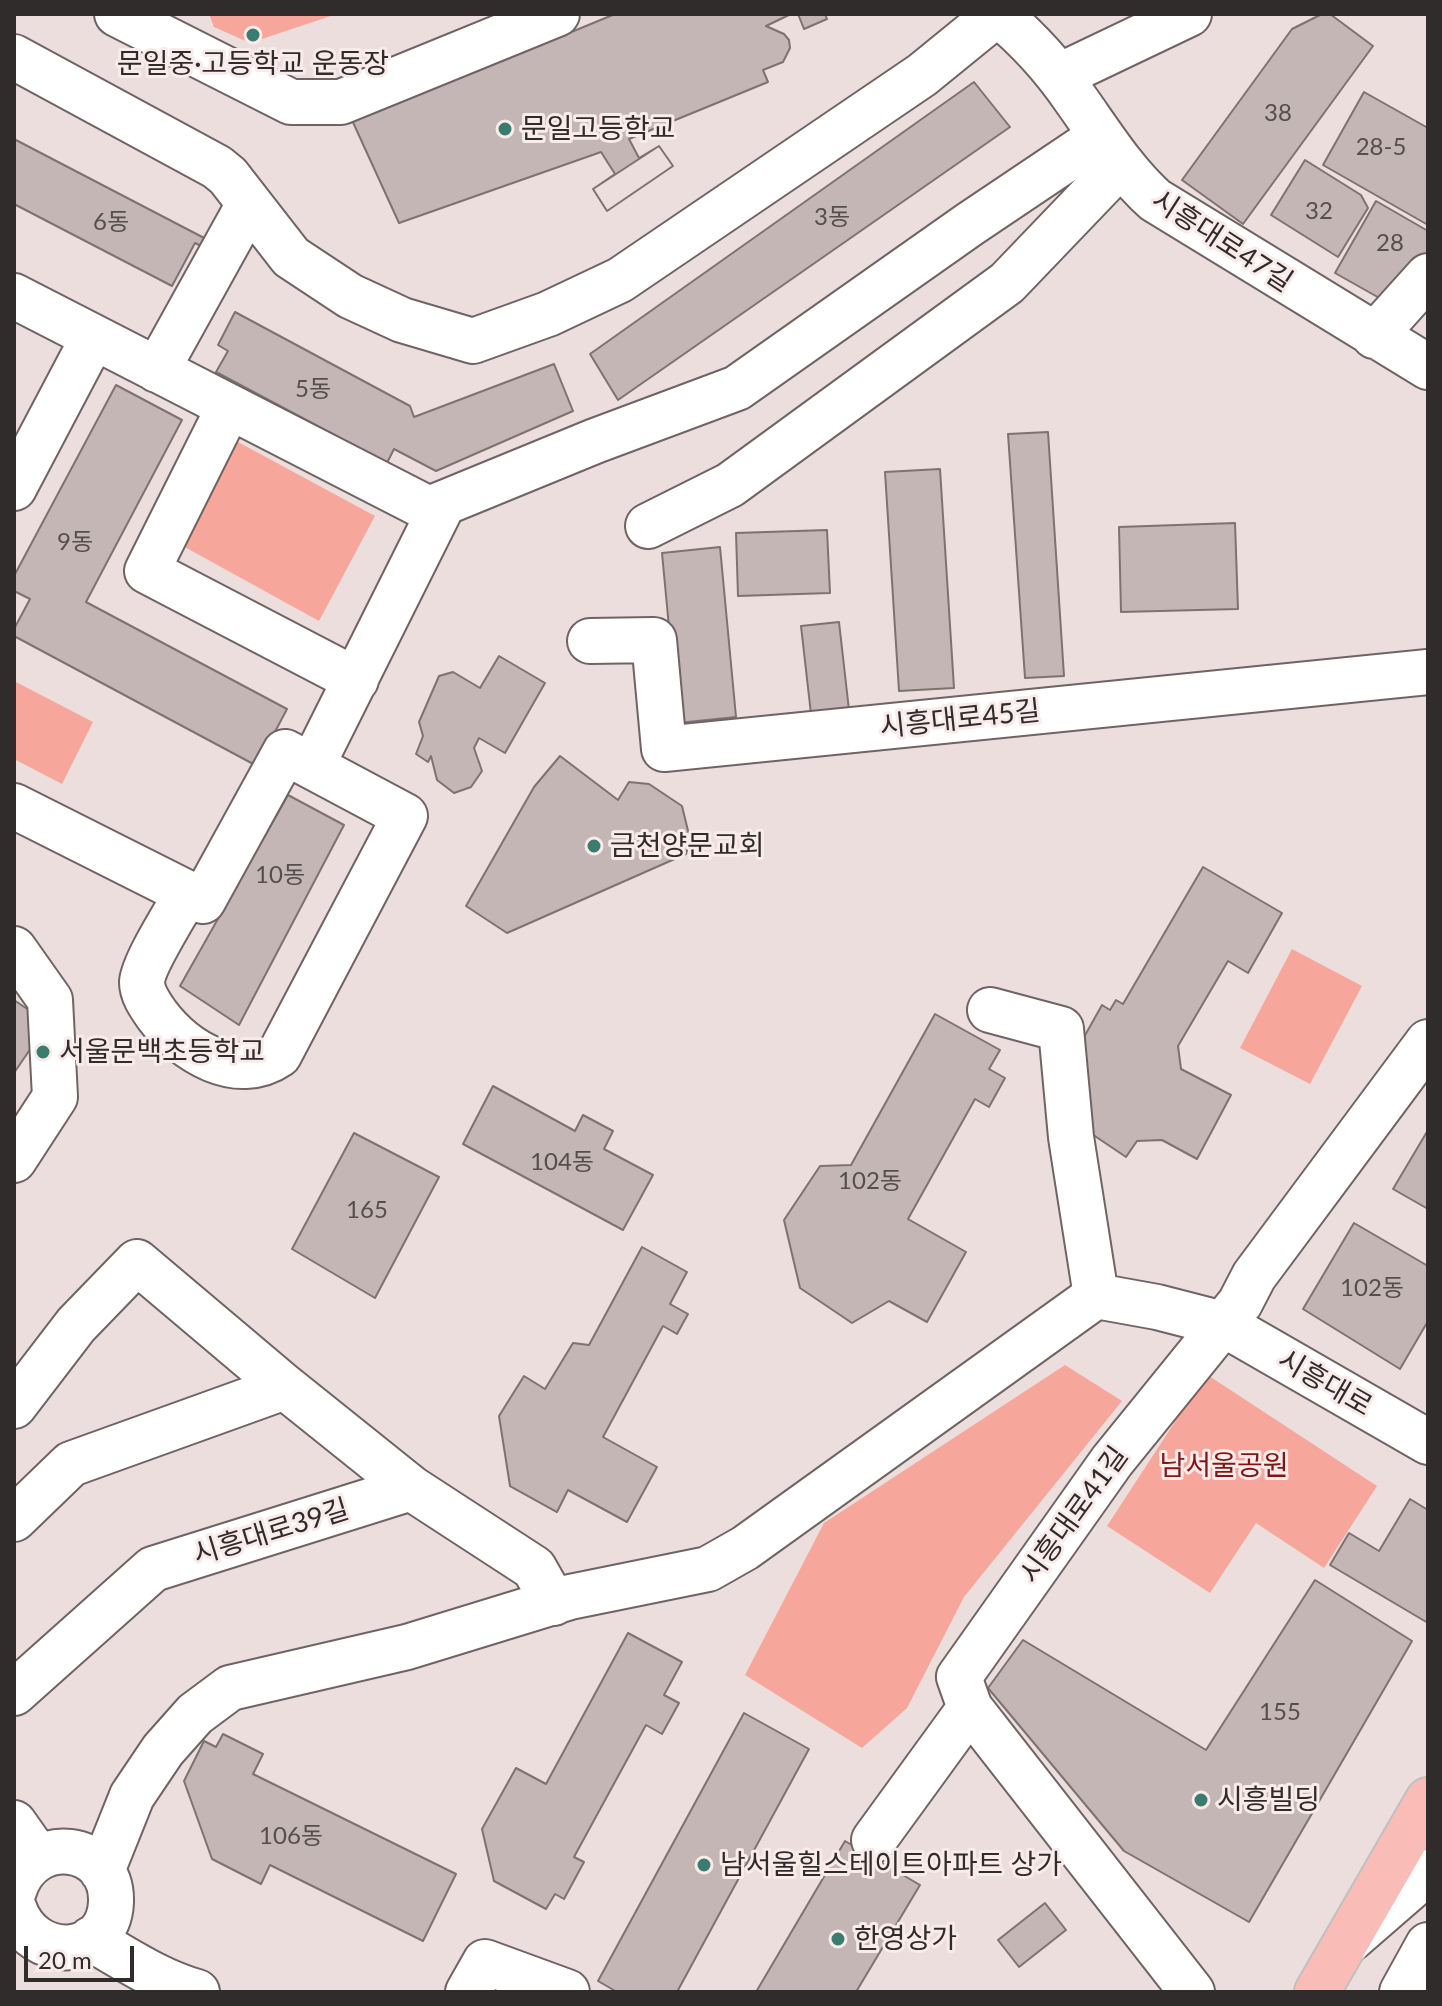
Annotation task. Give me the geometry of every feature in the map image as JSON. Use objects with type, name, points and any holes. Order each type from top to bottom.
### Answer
[{"type":"main road","points":[[1317,1992],[1428,1800]]},
{"type":"street","points":[[117,14],[291,102],[341,102],[557,14]]},
{"type":"street","points":[[14,57],[217,167],[228,176],[291,257],[350,296],[402,320],[473,341],[548,314],[620,280],[922,75],[997,14]]},
{"type":"street","name":"시흥대로47길","points":[[997,14],[1022,34],[1059,76],[1111,150],[1155,200],[1428,367]]},
{"type":"street","points":[[1059,76],[1189,14]]},
{"type":"street","points":[[14,296],[429,509],[595,441],[737,388],[1111,150]]},
{"type":"street","points":[[648,526],[730,485],[1007,283],[1111,150]]},
{"type":"street","points":[[157,370],[249,204]]},
{"type":"street","points":[[1374,336],[1428,276]]},
{"type":"street","points":[[14,488],[93,338]]},
{"type":"street","points":[[229,407],[147,571],[356,680]]},
{"type":"street","points":[[312,766],[443,504]]},
{"type":"street","name":"시흥대로45길","points":[[590,641],[654,640],[664,749],[1428,672]]},
{"type":"street","points":[[14,806],[203,901],[285,752],[405,816],[279,1055],[268,1063],[231,1066],[188,1046],[170,1032],[144,994],[143,975],[187,893]]},
{"type":"street","points":[[14,949],[50,1000],[55,1097],[14,1160]]},
{"type":"street","points":[[102,1871],[132,1796],[163,1750],[195,1714],[230,1688],[407,1647],[586,1593],[708,1569],[745,1548],[1096,1296],[1071,1137],[1061,1029],[990,1010]]},
{"type":"street","name":"시흥대로41길","points":[[1192,1992],[970,1708],[959,1677],[1112,1461],[1240,1303],[1254,1276],[1428,1042]]},
{"type":"street","points":[[14,1406],[76,1325],[137,1262],[411,1488],[534,1568],[554,1603]]},
{"type":"street","name":"시흥대로","points":[[1096,1296],[1223,1324],[1428,1442]]},
{"type":"street","points":[[14,1519],[71,1464],[285,1387]]},
{"type":"street","name":"시흥대로39길","points":[[14,1693],[153,1569],[411,1488]]},
{"type":"street","points":[[874,1840],[970,1708]]},
{"type":"street","points":[[14,1908],[26,1932],[37,1941],[51,1947],[66,1948],[91,1939],[104,1925],[110,1909],[110,1890],[102,1871],[92,1861],[65,1851],[22,1857]]},
{"type":"street","points":[[1344,1944],[1428,1872]]},
{"type":"street","points":[[91,1939],[145,1971],[175,1986],[197,1992]]},
{"type":"street","points":[[1402,1992],[1428,1945]]},
{"type":"street","points":[[468,1992],[485,1962],[567,1992]]},
{"type":"green space","name":"문일중·고등학교 운동장","points":[[209,14],[337,14],[250,43],[214,27]]},
{"type":"green space","points":[[238,442],[375,516],[319,621],[181,545]]},
{"type":"green space","points":[[14,681],[93,722],[62,784],[14,759]]},
{"type":"green space","points":[[1292,949],[1362,986],[1310,1084],[1240,1048]]},
{"type":"green space","points":[[1065,1365],[1122,1401],[964,1597],[907,1708],[862,1748],[745,1675],[824,1523]]},
{"type":"green space","name":"남서울공원","points":[[1206,1374],[1377,1486],[1324,1568],[1256,1523],[1210,1593],[1107,1526]]},
{"type":"building","name":"문일고등학교","points":[[615,14],[791,14],[766,26],[784,34],[790,48],[783,62],[763,70],[768,82],[629,139],[639,158],[659,146],[673,166],[607,211],[593,189],[615,174],[601,152],[399,223],[351,118],[477,71]]},
{"type":"building","points":[[798,14],[825,14],[827,19],[804,29]]},
{"type":"building","points":[[1322,14],[1330,14],[1373,46],[1243,224],[1182,180],[1292,29]]},
{"type":"building","points":[[974,82],[1010,127],[618,400],[590,354]]},
{"type":"building","points":[[1364,92],[1428,128],[1428,225],[1323,165]]},
{"type":"building","points":[[14,139],[208,240],[205,248],[195,243],[172,286],[14,204]]},
{"type":"building","points":[[659,146],[673,166],[607,211],[593,189]]},
{"type":"building","points":[[1305,160],[1361,195],[1368,208],[1338,257],[1271,215]]},
{"type":"building","points":[[1376,201],[1428,231],[1428,255],[1390,304],[1335,273]]},
{"type":"building","points":[[235,312],[410,406],[414,417],[554,364],[573,411],[436,471],[394,449],[387,463],[216,372],[228,351],[218,345]]},
{"type":"building","points":[[116,385],[182,420],[86,602],[287,709],[257,766],[14,636],[14,629],[30,599],[14,591],[14,576]]},
{"type":"building","points":[[1048,432],[1064,676],[1025,678],[1008,434]]},
{"type":"building","points":[[940,469],[954,688],[899,691],[885,472]]},
{"type":"building","points":[[1235,523],[1238,609],[1121,612],[1119,527]]},
{"type":"building","points":[[827,530],[830,593],[738,596],[736,533]]},
{"type":"building","points":[[720,547],[736,717],[678,723],[662,553]]},
{"type":"building","points":[[839,622],[849,710],[811,714],[801,626]]},
{"type":"building","points":[[499,656],[545,683],[505,753],[479,738],[474,748],[482,771],[471,787],[454,793],[437,780],[431,756],[428,762],[416,754],[423,736],[419,722],[439,676],[453,672],[480,688]]},
{"type":"building","name":"금천양문교회","points":[[560,756],[618,800],[629,782],[649,784],[682,806],[690,839],[686,854],[507,933],[466,906],[534,787]]},
{"type":"building","points":[[288,795],[344,825],[239,1025],[180,986]]},
{"type":"building","points":[[1203,867],[1282,913],[1248,973],[1228,961],[1178,1046],[1181,1069],[1231,1095],[1197,1159],[1162,1140],[1137,1141],[1126,1157],[1077,1124],[1070,1062],[1102,1005],[1110,1010],[1116,1000],[1123,1004]]},
{"type":"building","points":[[14,1000],[48,1023],[14,1073]]},
{"type":"building","points":[[935,1014],[1000,1050],[989,1069],[1005,1078],[989,1107],[975,1099],[908,1219],[966,1252],[927,1322],[889,1301],[852,1323],[800,1288],[784,1220],[820,1166],[851,1165]]},
{"type":"building","points":[[493,1086],[575,1131],[583,1115],[613,1131],[604,1149],[653,1175],[623,1230],[463,1144]]},
{"type":"building","points":[[1428,1130],[1428,1209],[1393,1189]]},
{"type":"building","points":[[354,1133],[439,1177],[375,1298],[292,1249]]},
{"type":"building","points":[[1354,1223],[1428,1266],[1428,1321],[1400,1369],[1303,1309]]},
{"type":"building","points":[[642,1247],[687,1272],[670,1304],[688,1314],[677,1334],[663,1326],[603,1437],[657,1467],[627,1522],[568,1490],[557,1512],[510,1486],[499,1416],[524,1376],[545,1389],[573,1343],[589,1345]]},
{"type":"building","points":[[1410,1499],[1428,1510],[1428,1623],[1330,1565],[1349,1533],[1379,1551]]},
{"type":"building","name":"시흥빌딩","points":[[1315,1580],[1412,1641],[1249,1922],[1124,1851],[988,1688],[1023,1640],[1206,1750]]},
{"type":"building","points":[[628,1633],[682,1662],[664,1695],[679,1703],[662,1734],[646,1725],[574,1857],[584,1862],[564,1899],[555,1894],[546,1909],[494,1881],[482,1829],[516,1768],[546,1784]]},
{"type":"building","name":"남서울힐스테이트아파트 상가","points":[[744,1713],[809,1749],[677,1992],[617,1992],[598,1981]]},
{"type":"building","points":[[223,1734],[263,1754],[253,1774],[456,1874],[423,1941],[270,1865],[261,1884],[212,1859],[184,1781],[204,1741],[216,1747]]},
{"type":"building","name":"한영상가","points":[[845,1841],[920,1885],[856,1992],[756,1992]]},
{"type":"building","points":[[1045,1903],[1066,1930],[1019,1967],[998,1940]]},
{"type":"place","name":"문일중·고등학교 운동장","points":[[253,35]]},
{"type":"place","name":"문일고등학교","points":[[505,129]]},
{"type":"place","name":"금천양문교회","points":[[594,846]]},
{"type":"place","name":"서울문백초등학교","points":[[43,1052]]},
{"type":"place","name":"시흥빌딩","points":[[1201,1800]]},
{"type":"place","name":"남서울힐스테이트아파트 상가","points":[[704,1865]]},
{"type":"place","name":"한영상가","points":[[838,1939]]}]
